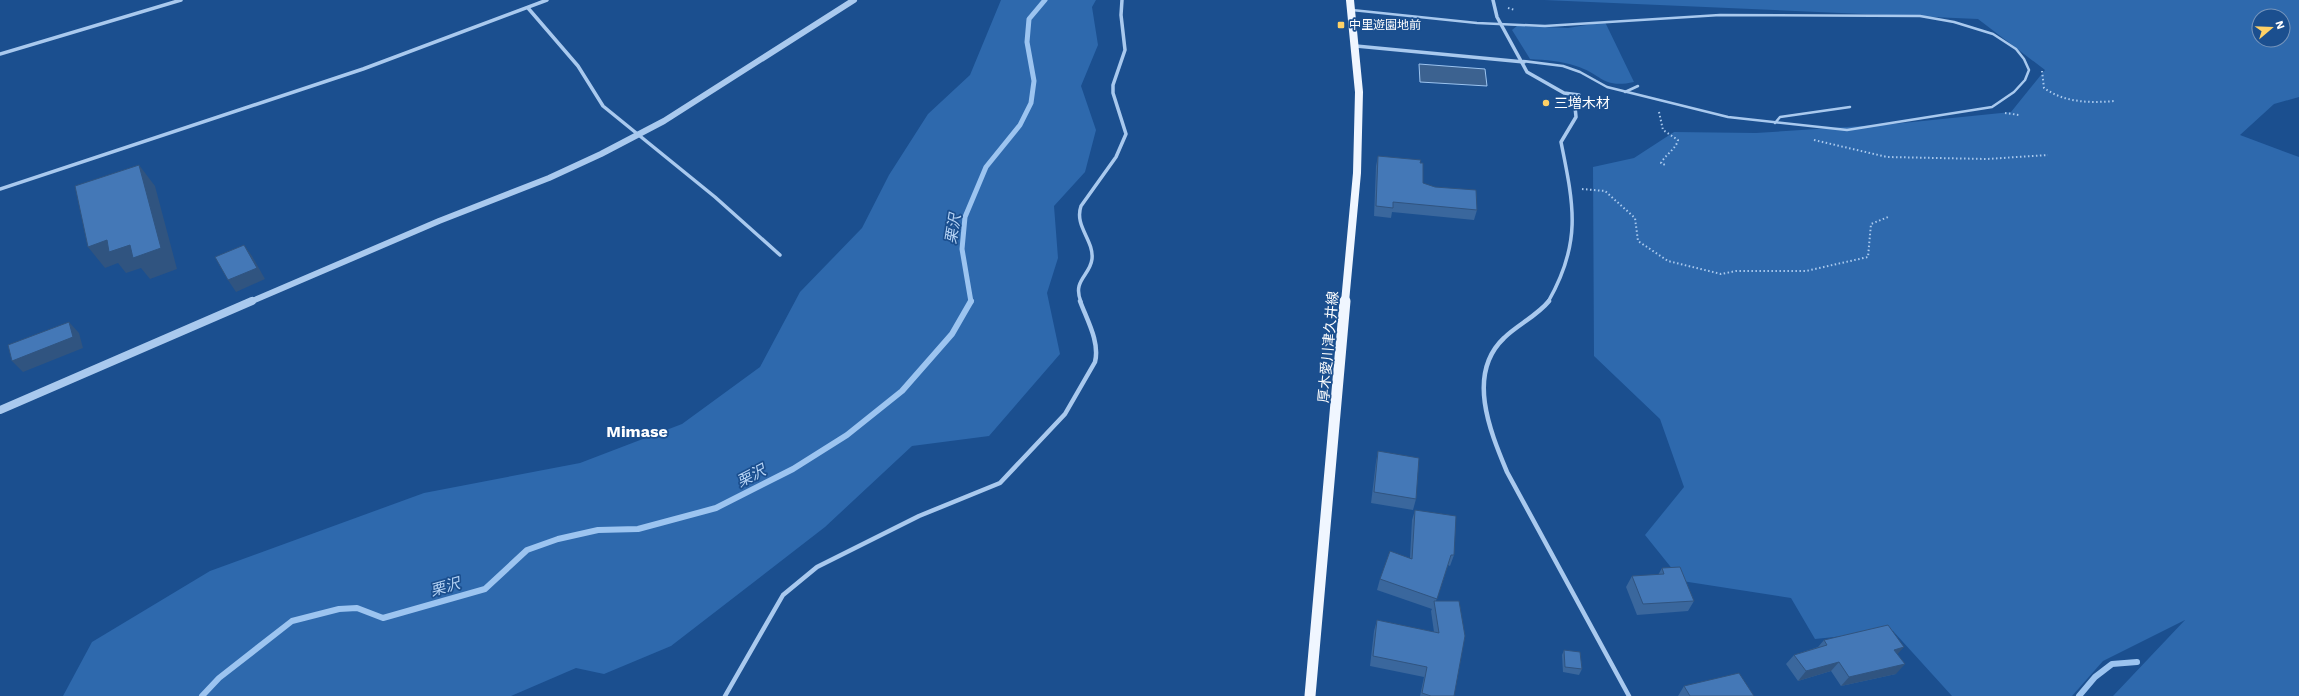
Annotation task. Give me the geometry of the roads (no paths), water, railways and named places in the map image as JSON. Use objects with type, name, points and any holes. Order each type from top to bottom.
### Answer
[{"type":"main road","name":"厚木愛川津久井線","points":[[1310,696],[1355,214],[1359,92],[1356,46],[1351,5]]},
{"type":"street","points":[[0,54],[181,0]]},
{"type":"street","points":[[0,189],[376,64],[546,0]]},
{"type":"street","points":[[0,410],[424,227],[549,178],[641,135],[854,0]]},
{"type":"street","points":[[725,696],[783,595],[797,582],[817,567],[920,516],[1000,483],[1065,414],[1072,402],[1097,354],[1095,342],[1078,295],[1080,282],[1092,260],[1089,244],[1079,222],[1079,211],[1087,197],[1116,157],[1126,134],[1113,93],[1113,85],[1125,50],[1121,15],[1122,0]]},
{"type":"street","points":[[1493,0],[1502,26],[1524,62],[1526,72],[1564,93],[1574,96],[1579,95]]},
{"type":"street","points":[[528,8],[578,66],[603,106],[715,196],[780,255]]},
{"type":"street","points":[[1356,46],[1524,62]]},
{"type":"street","points":[[1574,96],[1576,117],[1561,142],[1569,188],[1573,229],[1571,248],[1548,303],[1499,343],[1486,368],[1483,379],[1484,392],[1499,453],[1507,472],[1629,696]]},
{"type":"lane","points":[[1351,5],[1502,26],[1567,27],[1589,22],[1743,14],[1925,17],[1959,23],[1993,35],[2006,42],[2024,58],[2029,70],[2025,80],[2014,92],[1998,104],[1986,108],[1847,130],[1728,117],[1607,87],[1563,66],[1524,62]]},
{"type":"lane","points":[[1625,92],[1638,86]]},
{"type":"lane","points":[[1775,123],[1780,117],[1850,107]]},
{"type":"waterway","name":"栗沢","points":[[971,301],[962,249],[965,217],[986,167],[1020,125],[1031,103],[1034,81],[1027,42],[1029,19],[1045,0]]},
{"type":"waterway","name":"栗沢","points":[[202,696],[219,678],[292,621],[339,609],[357,608],[383,618],[485,589],[527,550],[558,539],[598,530],[638,529],[716,508],[793,469],[847,435],[902,391],[952,334],[971,301]]},
{"type":"waterway","points":[[2079,696],[2095,677],[2112,664],[2137,662]]},
{"type":"place","name":"中里遊園地前","points":[[1341,25]]},
{"type":"place","name":"三増木材","points":[[1546,103]]},
{"type":"district","name":"Mimase","points":[[637,431]]}]
